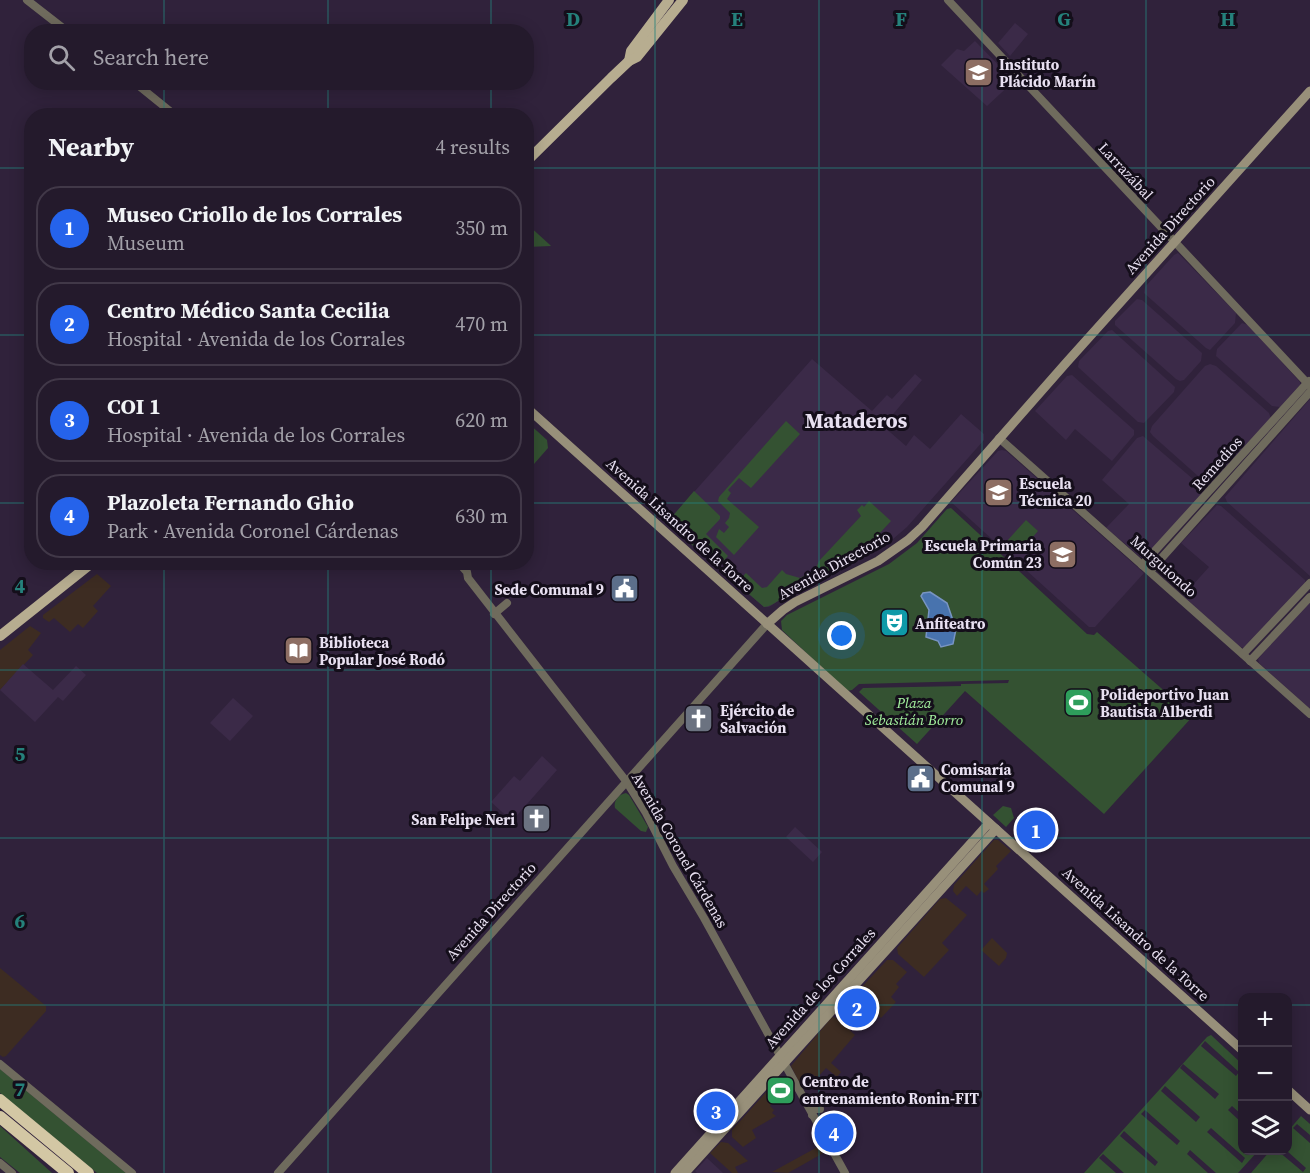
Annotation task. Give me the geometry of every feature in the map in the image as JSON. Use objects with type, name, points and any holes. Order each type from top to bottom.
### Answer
[{"type":"highway","points":[[0,1100],[88,1173]]},
{"type":"highway","points":[[0,1117],[68,1173]]},
{"type":"main road","points":[[629,61],[630,51],[669,0]]},
{"type":"main road","points":[[534,154],[629,61],[638,57],[683,0]]},
{"type":"main road","name":"Avenida Directorio","points":[[767,624],[789,606],[878,561],[922,527],[1310,91]]},
{"type":"main road","name":"Avenida Lisandro de la Torre","points":[[534,414],[1239,1047]]},
{"type":"main road","points":[[0,636],[83,570]]},
{"type":"main road","name":"Avenida de los Corrales","points":[[675,1173],[781,1060],[993,826]]},
{"type":"main road","name":"Avenida de los Corrales","points":[[685,1173],[781,1060]]},
{"type":"main road","points":[[1292,1094],[1310,1110]]},
{"type":"street","points":[[27,0],[58,24]]},
{"type":"street","name":"Larrazábal","points":[[948,0],[1174,243],[1309,383]]},
{"type":"street","points":[[144,90],[166,108]]},
{"type":"street","name":"Remedios","points":[[1142,565],[1309,383]]},
{"type":"street","name":"Remedios","points":[[1150,571],[1310,392]]},
{"type":"street","name":"Murguiondo","points":[[999,438],[1310,714]]},
{"type":"street","name":"Avenida Coronel Cárdenas","points":[[465,570],[468,578],[494,614],[626,781],[646,813],[672,866],[704,918],[845,1173]]},
{"type":"street","points":[[1243,654],[1310,583]]},
{"type":"street","points":[[1250,661],[1310,597]]},
{"type":"street","points":[[494,614],[507,603]]},
{"type":"street","name":"Avenida Directorio","points":[[278,1173],[767,624]]},
{"type":"street","points":[[0,1064],[132,1173]]},
{"type":"street","points":[[813,1115],[813,1109],[820,1109]]},
{"type":"street","points":[[0,1163],[12,1173]]},
{"type":"shaded area","points":[[1015,23],[1028,34],[1010,56],[998,43]]},
{"type":"shaded area","name":"Instituto Plácido Marín","points":[[975,41],[1014,81],[987,106],[941,65],[957,49],[964,51]]},
{"type":"shaded area","points":[[1178,253],[1236,313],[1235,323],[1210,350],[1144,293],[1145,287]]},
{"type":"shaded area","points":[[1137,299],[1142,300],[1202,353],[1201,361],[1184,380],[1176,379],[1115,325],[1115,321]]},
{"type":"shaded area","points":[[1242,323],[1248,325],[1300,382],[1300,385],[1280,407],[1272,406],[1216,356],[1217,349]]},
{"type":"shaded area","points":[[1112,330],[1175,387],[1174,392],[1144,423],[1138,422],[1078,367],[1079,361],[1108,331]]},
{"type":"shaded area","points":[[812,359],[872,411],[887,395],[892,399],[915,374],[922,380],[883,426],[906,446],[914,435],[930,449],[961,414],[984,434],[984,440],[907,527],[893,539],[875,551],[792,592],[769,607],[764,607],[672,528],[671,518]]},
{"type":"shaded area","points":[[1210,364],[1216,366],[1269,413],[1271,419],[1213,485],[1207,484],[1150,432],[1152,426],[1205,366]]},
{"type":"shaded area","points":[[1072,375],[1134,430],[1134,435],[1112,461],[1075,429],[1066,440],[1035,411],[1067,376]]},
{"type":"shaded area","points":[[1310,399],[1310,576],[1227,502],[1225,497]]},
{"type":"shaded area","points":[[1143,436],[1201,486],[1203,493],[1146,557],[1142,558],[1106,528],[1129,504],[1102,480],[1137,438]]},
{"type":"shaded area","points":[[998,451],[1006,451],[1144,573],[1095,627],[1089,627],[951,502]]},
{"type":"shaded area","points":[[1217,505],[1221,506],[1305,580],[1305,584],[1244,648],[1238,646],[1183,596],[1209,567],[1181,543]]},
{"type":"shaded area","points":[[97,574],[111,586],[93,606],[98,611],[83,628],[78,624],[70,632],[54,618],[49,622],[43,618],[43,615]]},
{"type":"shaded area","points":[[1310,600],[1310,709],[1259,663],[1258,659]]},
{"type":"shaded area","points":[[30,626],[41,633],[28,650],[33,655],[0,690],[0,650]]},
{"type":"shaded area","points":[[23,664],[53,690],[76,666],[86,675],[63,701],[58,697],[35,722],[0,690]]},
{"type":"shaded area","points":[[233,698],[253,716],[230,741],[210,723]]},
{"type":"shaded area","points":[[542,756],[557,770],[512,821],[491,802],[514,776],[520,781]]},
{"type":"shaded area","points":[[795,827],[822,852],[813,862],[786,837]]},
{"type":"shaded area","points":[[994,840],[998,840],[1011,851],[996,866],[998,869],[984,884],[989,889],[984,893],[981,891],[977,896],[966,886],[957,896],[953,891],[954,885]]},
{"type":"shaded area","points":[[946,898],[967,915],[942,943],[949,950],[924,977],[898,954],[897,948],[940,899]]},
{"type":"shaded area","points":[[992,938],[1007,953],[999,966],[981,950]]},
{"type":"shaded area","points":[[887,960],[893,960],[907,972],[896,984],[899,987],[891,997],[896,1002],[881,1018],[870,1007],[861,1017],[847,1003]]},
{"type":"shaded area","points":[[0,968],[46,1006],[46,1011],[3,1057],[0,1055]]},
{"type":"shaded area","points":[[832,1017],[855,1035],[831,1063],[841,1072],[837,1077],[826,1068],[817,1078],[812,1074],[801,1086],[791,1066]]},
{"type":"shaded area","points":[[778,1079],[794,1092],[781,1099],[778,1096],[770,1106],[774,1110],[772,1113],[776,1116],[752,1130],[756,1138],[743,1147],[732,1137],[732,1130]]},
{"type":"shaded area","points":[[721,1142],[728,1143],[748,1161],[735,1167],[738,1173],[732,1173],[710,1153]]},
{"type":"shaded area","points":[[823,1144],[827,1151],[788,1173],[772,1172]]},
{"type":"shaded area","points":[[707,1158],[723,1173],[697,1173],[695,1171]]},
{"type":"green space","points":[[534,230],[549,244],[551,246],[534,247]]},
{"type":"green space","points":[[786,421],[800,434],[751,488],[739,478],[728,490],[731,493],[727,499],[759,527],[734,555],[716,537],[719,529],[724,533],[729,527],[725,523],[730,513],[718,501],[719,497]]},
{"type":"green space","points":[[534,428],[547,440],[548,448],[534,464]]},
{"type":"green space","points":[[694,491],[720,516],[720,519],[706,534],[728,556],[718,567],[672,528],[671,518]]},
{"type":"green space","points":[[869,501],[891,521],[879,534],[888,542],[877,549],[767,607],[764,607],[736,583],[746,573],[762,588],[767,587],[782,570],[786,574],[800,578],[815,570],[819,561],[861,516],[857,510]]},
{"type":"green space","name":"Plaza Sebastián Borro","points":[[951,508],[1087,634],[1094,635],[1097,632],[1193,716],[1104,814],[965,691],[917,744],[859,692],[863,688],[961,686],[961,684],[1008,683],[1009,680],[859,684],[847,691],[782,630],[781,621],[787,615],[889,564],[917,543],[947,509]]},
{"type":"green space","points":[[1026,520],[1038,531],[1020,552],[1007,541]]},
{"type":"green space","points":[[626,793],[648,827],[646,832],[641,831],[615,808],[617,798]]},
{"type":"green space","points":[[1003,806],[1011,808],[1014,818],[1006,827],[993,815]]},
{"type":"green space","points":[[1211,1035],[1238,1060],[1238,1071],[1205,1041],[1201,1046],[1236,1076],[1238,1073],[1238,1111],[1232,1106],[1228,1110],[1238,1119],[1238,1152],[1211,1128],[1207,1132],[1242,1163],[1245,1158],[1242,1155],[1254,1155],[1238,1173],[1216,1173],[1190,1150],[1187,1154],[1208,1173],[1124,1173],[1103,1154],[1099,1158],[1116,1173],[1084,1173],[1207,1037]],"holes":[[[1183,1064],[1219,1094],[1215,1099],[1180,1068]],[[1165,1086],[1200,1117],[1196,1122],[1161,1091]],[[1145,1110],[1180,1141],[1177,1145],[1141,1114]],[[1124,1131],[1158,1162],[1155,1166],[1120,1136]]]},
{"type":"green space","points":[[0,1069],[126,1173],[97,1173],[0,1093]]},
{"type":"green space","points":[[1301,1116],[1310,1124],[1310,1135],[1297,1124],[1293,1128],[1310,1143],[1310,1173],[1251,1173],[1267,1155],[1283,1155],[1303,1172],[1306,1168],[1291,1155],[1292,1126]]},
{"type":"green space","points":[[0,1126],[52,1173],[20,1173],[0,1157]]},
{"type":"water","points":[[930,592],[947,603],[956,629],[953,644],[941,647],[938,641],[926,637],[929,610],[921,596],[923,593]]},
{"type":"place","name":"Instituto Plácido Marín","points":[[978,73]]},
{"type":"place","name":"Escuela Técnica 20","points":[[998,492]]},
{"type":"place","name":"Escuela Primaria Común 23","points":[[1063,554]]},
{"type":"place","name":"Sede Comunal 9","points":[[625,589]]},
{"type":"place","name":"Anfiteatro","points":[[894,623]]},
{"type":"place","name":"Biblioteca Popular José Rodó","points":[[298,651]]},
{"type":"place","name":"Polideportivo Juan Bautista Alberdi","points":[[1079,703]]},
{"type":"place","name":"Ejército de Salvación","points":[[699,719]]},
{"type":"place","name":"Comisaría Comunal 9","points":[[920,778]]},
{"type":"place","name":"San Felipe Neri","points":[[536,819]]},
{"type":"place","name":"Museo Criollo de los Corrales","points":[[1036,830]]},
{"type":"place","name":"Centro Médico Santa Cecilia","points":[[857,1008]]},
{"type":"place","name":"Centro de entrenamiento Ronin-FIT","points":[[781,1090]]},
{"type":"place","name":"COI 1","points":[[716,1111]]},
{"type":"place","name":"Plazoleta Fernando Ghio","points":[[834,1133]]},
{"type":"district","name":"Mataderos","points":[[856,420]]}]
